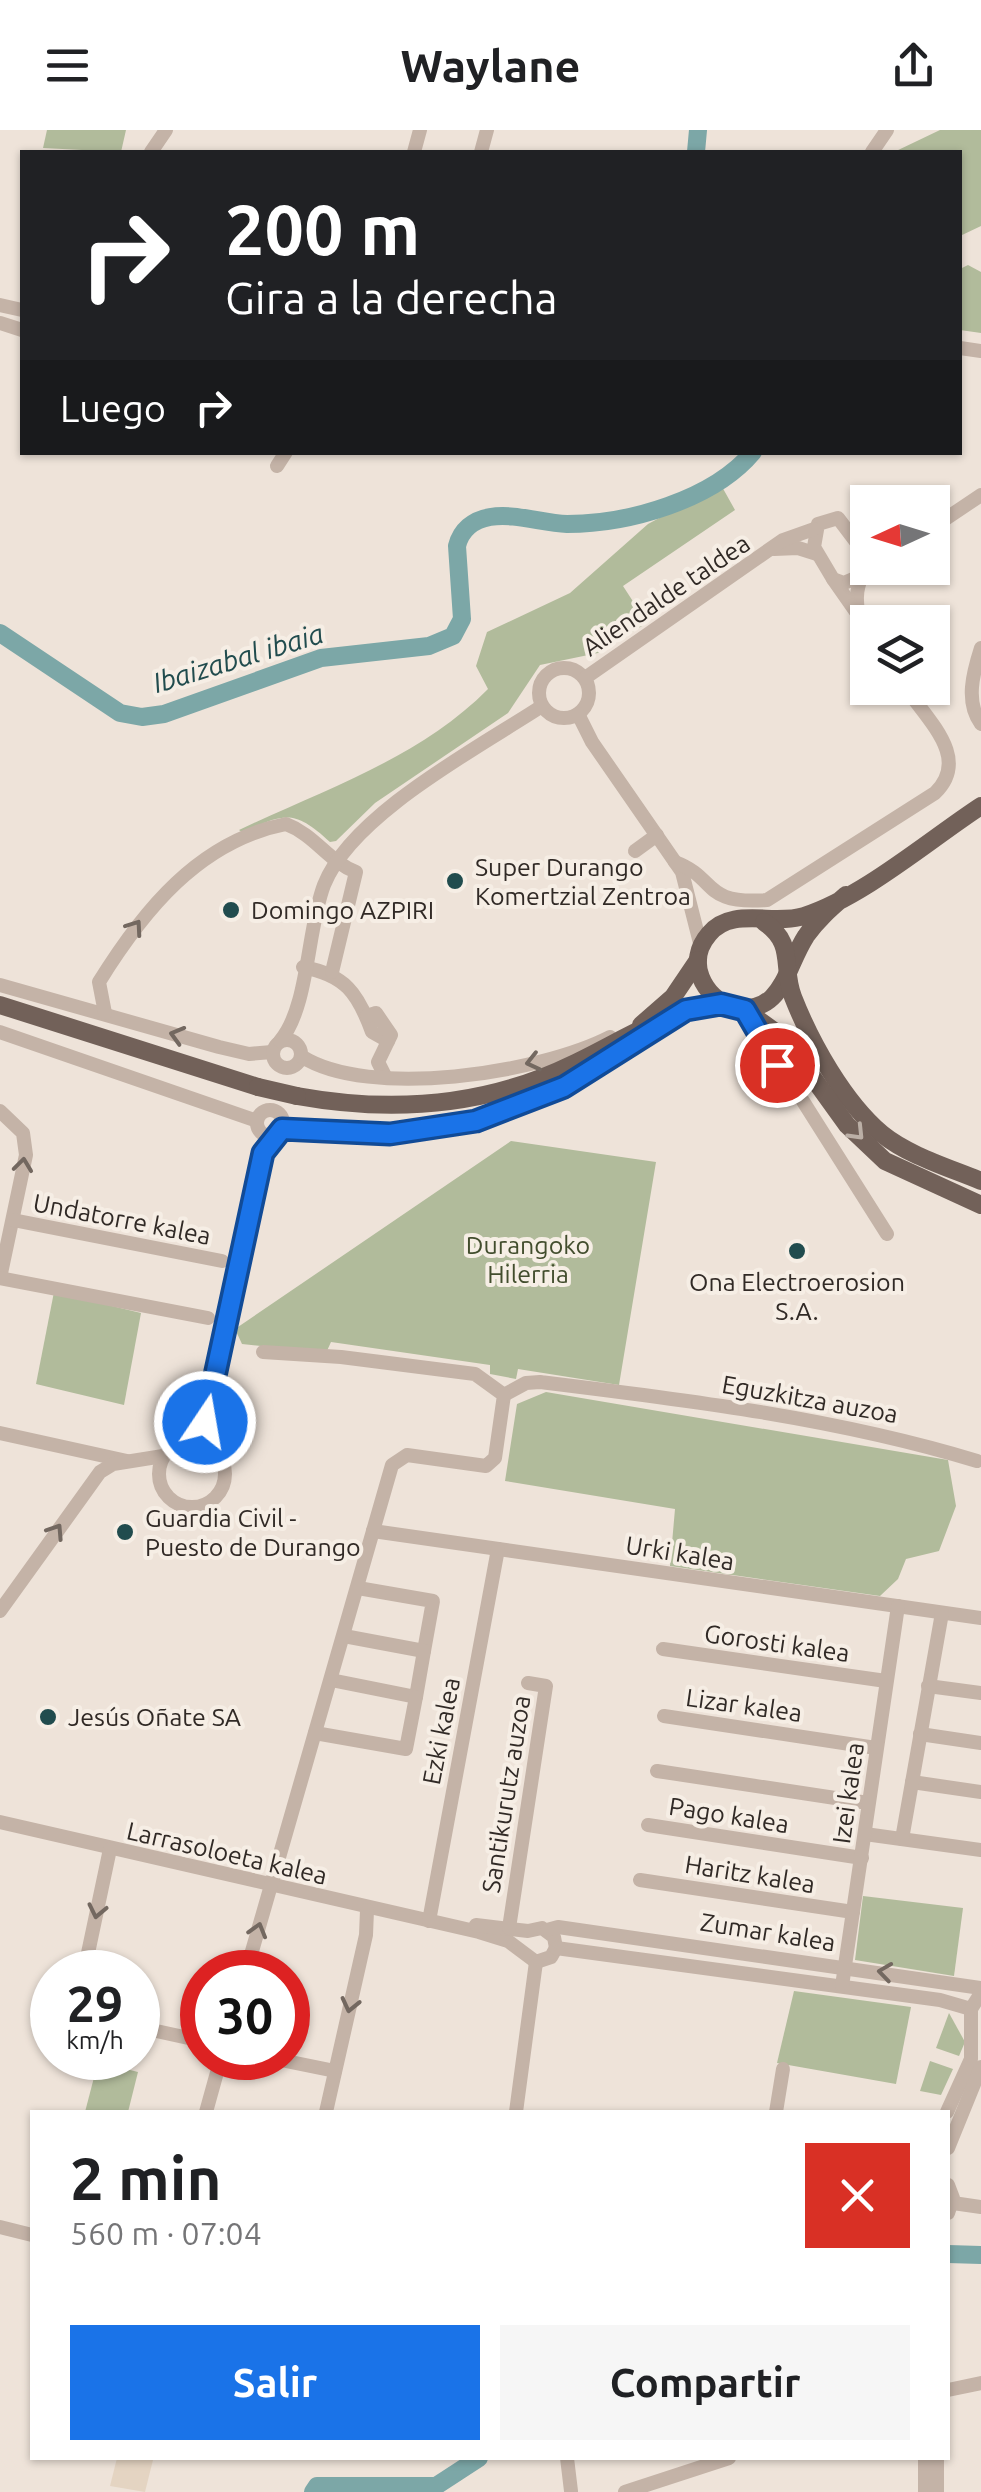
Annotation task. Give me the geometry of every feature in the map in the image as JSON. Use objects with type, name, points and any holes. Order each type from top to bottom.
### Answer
[{"type":"main road","points":[[659,1017],[700,954],[709,933],[736,918],[763,922],[798,918],[846,895],[981,806]]},
{"type":"main road","points":[[745,1010],[774,999],[805,938],[846,895]]},
{"type":"main road","points":[[763,922],[785,943],[792,994],[838,1080],[883,1134],[981,1181]]},
{"type":"main road","points":[[700,954],[704,986],[721,1004]]},
{"type":"main road","points":[[0,1005],[258,1087],[360,1106],[466,1100],[524,1085],[625,1038],[659,1017],[721,1004],[745,1010],[785,1039],[848,1125],[885,1161],[981,1205]]},
{"type":"street","points":[[950,516],[981,495]]},
{"type":"street","points":[[850,532],[838,518],[824,520],[814,529],[817,554],[851,605]]},
{"type":"street","name":"Aliendalde taldea","points":[[584,678],[773,549],[814,529]]},
{"type":"street","name":"Aliendalde taldea","points":[[773,549],[798,548],[817,554]]},
{"type":"street","points":[[833,579],[844,583],[850,580]]},
{"type":"street","points":[[981,648],[971,693],[973,710],[981,724]]},
{"type":"street","points":[[562,667],[584,678],[590,693],[578,714],[562,718],[542,706],[538,689],[546,674],[562,667]]},
{"type":"street","points":[[678,867],[686,866],[716,894],[740,902],[767,900],[935,793],[952,770],[948,750],[918,705]]},
{"type":"street","points":[[201,1441],[265,1148],[279,1127],[279,1104],[297,1057],[294,1017],[323,887],[334,864],[378,816],[542,706]]},
{"type":"street","points":[[578,714],[678,867],[736,918]]},
{"type":"street","points":[[104,1013],[99,982],[138,920],[172,884],[200,864],[269,828],[286,824],[306,832],[334,864],[356,872],[332,972]]},
{"type":"street","points":[[635,851],[657,836]]},
{"type":"street","points":[[678,867],[700,954]]},
{"type":"street","points":[[303,967],[332,972],[368,1016],[372,1032],[370,1062],[362,1075]]},
{"type":"street","points":[[0,985],[219,1047],[249,1054],[276,1051],[329,1070],[362,1075],[504,1069],[604,1040],[659,1017]]},
{"type":"street","points":[[745,1010],[751,1025],[888,1234]]},
{"type":"street","points":[[368,1016],[376,1013],[388,1029],[388,1041],[378,1062],[386,1076]]},
{"type":"street","points":[[260,1168],[259,1122],[269,1104],[276,1051],[294,1017]]},
{"type":"street","points":[[0,1032],[259,1122],[279,1127],[390,1134],[476,1121],[564,1087],[639,1042],[659,1017]]},
{"type":"street","points":[[372,1032],[388,1041]]},
{"type":"street","points":[[276,1051],[289,1040],[297,1057]]},
{"type":"street","points":[[259,1122],[270,1110],[279,1127]]},
{"type":"street","name":"Undatorre kalea","points":[[0,1111],[24,1133],[26,1155],[0,1278],[208,1318]]},
{"type":"street","name":"Undatorre kalea","points":[[13,1220],[222,1261]]},
{"type":"street","points":[[252,1950],[373,1531],[398,1458],[486,1466],[495,1458],[504,1395],[475,1374],[341,1356],[263,1352]]},
{"type":"street","name":"Eguzkitza auzoa","points":[[504,1395],[526,1383],[540,1382],[632,1393],[753,1410],[904,1439],[978,1461]]},
{"type":"street","points":[[0,1433],[130,1461],[158,1474],[173,1502],[193,1507],[212,1500],[224,1483],[223,1462],[201,1441],[180,1442],[163,1456],[130,1461],[104,1469],[86,1487],[0,1611]]},
{"type":"street","points":[[158,1474],[163,1456]]},
{"type":"street","name":"Urki kalea","points":[[373,1531],[981,1618]]},
{"type":"street","name":"Ezki kalea","points":[[436,1923],[498,1549]]},
{"type":"street","points":[[316,1733],[406,1749],[433,1601],[358,1588]]},
{"type":"street","name":"Izei kalea","points":[[842,1986],[898,1606]]},
{"type":"street","points":[[902,1839],[942,1613]]},
{"type":"street","points":[[344,1636],[424,1651]]},
{"type":"street","name":"Gorosti kalea","points":[[663,1650],[886,1681]]},
{"type":"street","points":[[330,1680],[416,1697]]},
{"type":"street","name":"Santikurutz auzoa","points":[[508,1928],[546,1686],[528,1683]]},
{"type":"street","points":[[928,1686],[981,1693]]},
{"type":"street","name":"Lizar kalea","points":[[664,1716],[876,1748]]},
{"type":"street","points":[[920,1734],[981,1743]]},
{"type":"street","points":[[657,1771],[868,1803]]},
{"type":"street","points":[[912,1782],[981,1792]]},
{"type":"street","name":"Larrasoloeta kalea","points":[[0,1822],[436,1923]]},
{"type":"street","name":"Pago kalea","points":[[648,1825],[862,1858]]},
{"type":"street","points":[[865,1834],[981,1850]]},
{"type":"street","points":[[89,1950],[110,1849]]},
{"type":"street","name":"Haritz kalea","points":[[640,1880],[854,1912]]},
{"type":"street","points":[[326,2110],[366,1935],[367,1910]]},
{"type":"street","points":[[436,1923],[547,1930],[556,1948]]},
{"type":"street","points":[[436,1923],[508,1940],[536,1962],[547,1960],[556,1948]]},
{"type":"street","name":"Zumar kalea","points":[[547,1930],[558,1926],[632,1935],[981,1991]]},
{"type":"street","points":[[522,1951],[528,1931]]},
{"type":"street","points":[[556,1948],[940,2000],[972,2008]]},
{"type":"street","points":[[516,2110],[536,1962]]},
{"type":"street","points":[[947,2110],[971,2058],[977,2033],[972,2008],[981,1991]]},
{"type":"street","points":[[310,2066],[335,2072]]},
{"type":"street","points":[[950,2143],[981,2067]]},
{"type":"street","points":[[776,2110],[783,2070]]},
{"type":"street","points":[[207,2110],[215,2080]]},
{"type":"street","points":[[950,2208],[981,2208]]},
{"type":"street","points":[[0,2227],[30,2234]]},
{"type":"street","points":[[567,2460],[571,2492]]},
{"type":"street","points":[[625,2492],[723,2460]]},
{"type":"street","points":[[923,2460],[927,2487]]},
{"type":"street","points":[[927,2487],[936,2460]]},
{"type":"green space","points":[[47,130],[126,130],[121,150],[43,148]]},
{"type":"green space","points":[[940,130],[981,130],[981,226],[962,235],[962,150],[898,150]]},
{"type":"green space","points":[[968,265],[981,272],[981,333],[962,330],[962,268]]},
{"type":"green space","points":[[721,485],[735,510],[623,586],[647,623],[598,653],[540,665],[508,713],[375,803],[336,841],[330,842],[308,824],[289,818],[269,821],[243,833],[239,830],[370,770],[432,734],[488,689],[476,666],[487,632],[570,593],[648,524]]},
{"type":"green space","name":"Durangoko Hilerria","points":[[511,1141],[656,1162],[619,1385],[518,1369],[516,1379],[490,1374],[490,1365],[331,1342],[326,1353],[242,1344],[235,1329]]},
{"type":"green space","points":[[54,1292],[141,1313],[124,1405],[36,1384]]},
{"type":"green space","points":[[546,1392],[948,1460],[956,1506],[939,1551],[906,1559],[898,1579],[880,1596],[670,1566],[675,1509],[505,1481],[517,1404]]},
{"type":"green space","points":[[863,1896],[963,1908],[954,1976],[855,1960]]},
{"type":"green space","points":[[794,1991],[911,2007],[896,2084],[777,2063]]},
{"type":"green space","points":[[949,2013],[965,2042],[959,2056],[936,2048]]},
{"type":"green space","points":[[930,2061],[953,2069],[941,2095],[920,2091]]},
{"type":"green space","points":[[93,2080],[136,2080],[128,2110],[86,2110]]},
{"type":"shaded area","points":[[116,2460],[153,2460],[145,2492],[110,2486]]},
{"type":"waterway","name":"Ibaizabal ibaia","points":[[696,150],[698,130]]},
{"type":"waterway","name":"Ibaizabal ibaia","points":[[0,633],[120,713],[142,717],[164,714],[321,658],[429,646],[453,636],[462,619],[457,546],[465,531],[478,521],[509,516],[567,524],[591,523],[642,514],[716,484],[750,455]]},
{"type":"waterway","points":[[950,2254],[981,2255]]},
{"type":"waterway","points":[[313,2492],[317,2486],[436,2486],[476,2460]]},
{"type":"place","name":"Super Durango Komertzial Zentroa","points":[[455,881]]},
{"type":"place","name":"Domingo AZPIRI","points":[[231,910]]},
{"type":"place","name":"Ona Electroerosion S.A.","points":[[797,1251]]},
{"type":"place","name":"Guardia Civil - Puesto de Durango","points":[[125,1532]]},
{"type":"place","name":"Jesús Oñate SA","points":[[48,1717]]},
{"type":"route","points":[[205,1422],[263,1153],[282,1129],[390,1134],[476,1121],[564,1087],[639,1042],[663,1022],[686,1010],[709,1005],[745,1010],[777,1065]]}]
